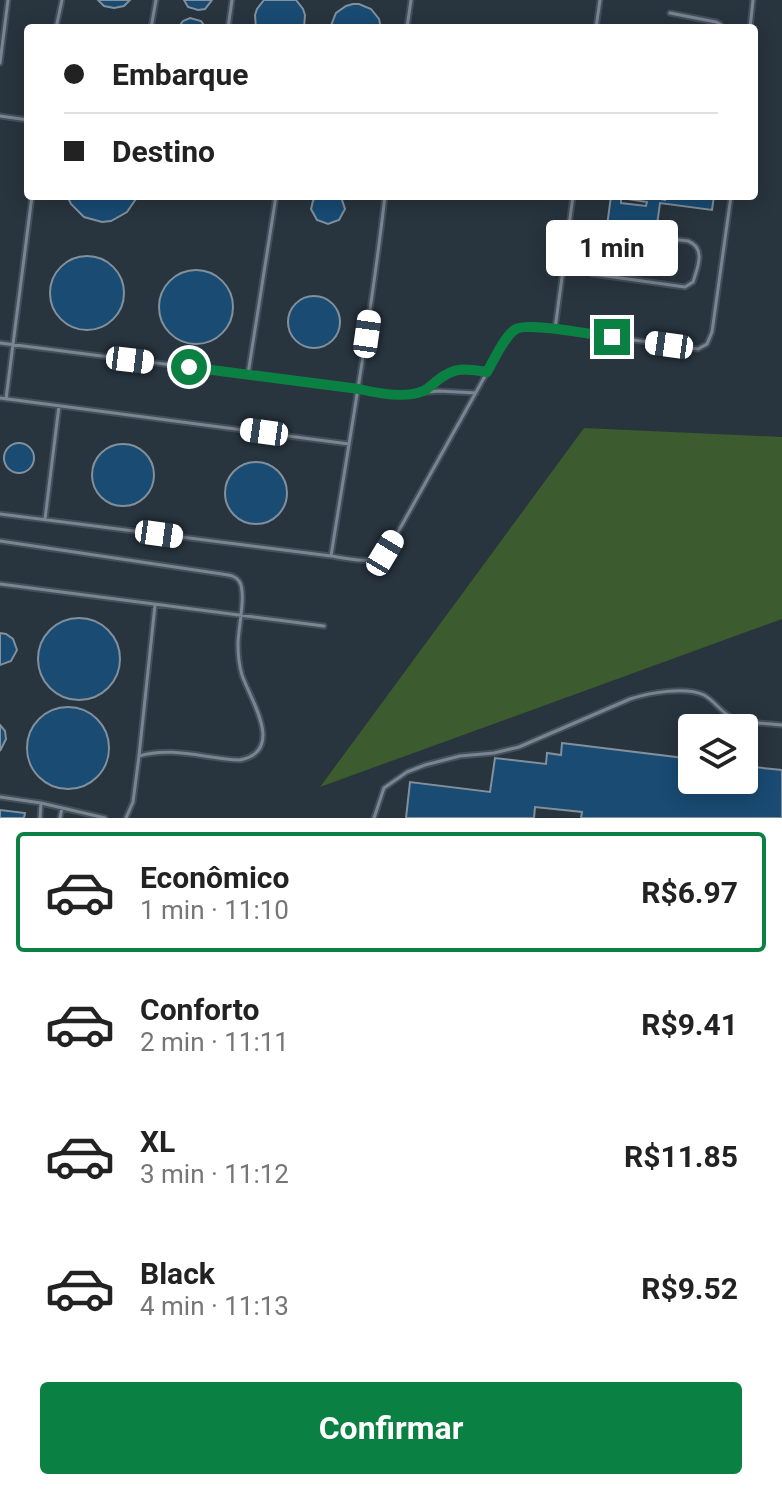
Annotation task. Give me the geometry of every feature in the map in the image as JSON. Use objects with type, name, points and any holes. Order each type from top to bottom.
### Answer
[{"type":"lane","points":[[0,63],[8,0]]},
{"type":"lane","points":[[57,24],[62,0]]},
{"type":"lane","points":[[152,24],[156,0]]},
{"type":"lane","points":[[229,24],[232,0]]},
{"type":"lane","points":[[408,24],[411,0]]},
{"type":"lane","points":[[597,24],[600,0]]},
{"type":"lane","points":[[750,24],[753,0]]},
{"type":"lane","points":[[670,13],[718,24]]},
{"type":"lane","points":[[0,116],[24,119]]},
{"type":"lane","points":[[6,399],[31,200]]},
{"type":"lane","points":[[248,375],[275,200]]},
{"type":"lane","points":[[331,556],[359,389],[385,200]]},
{"type":"lane","points":[[555,329],[572,200]]},
{"type":"lane","points":[[0,514],[331,556],[379,559],[384,556],[513,330],[522,327],[555,329],[698,349],[707,344],[712,332],[730,200]]},
{"type":"lane","points":[[603,231],[688,241],[696,245],[699,253],[693,282],[685,287],[595,275],[588,269],[584,252],[593,234],[603,231]]},
{"type":"lane","points":[[566,250],[584,252]]},
{"type":"lane","points":[[0,343],[390,395],[476,393]]},
{"type":"lane","points":[[422,392],[456,370],[487,372]]},
{"type":"lane","points":[[0,398],[349,444]]},
{"type":"lane","points":[[45,519],[59,406]]},
{"type":"lane","points":[[0,541],[233,576],[240,582],[238,644],[241,672],[261,718],[262,742],[258,750],[251,757],[240,760],[166,752],[139,756]]},
{"type":"lane","points":[[0,584],[324,626]]},
{"type":"lane","points":[[126,818],[133,802],[155,604]]},
{"type":"lane","points":[[374,818],[384,788],[407,772],[460,756],[519,747],[647,694],[701,694],[733,718],[782,725]]},
{"type":"lane","points":[[0,797],[105,818]]},
{"type":"lane","points":[[40,818],[41,803]]},
{"type":"lane","points":[[60,818],[62,808]]},
{"type":"green space","points":[[584,428],[782,437],[782,619],[320,787]]},
{"type":"building","points":[[98,0],[130,0],[124,6],[114,8],[104,6]]},
{"type":"building","points":[[184,0],[212,0],[205,9],[198,10],[188,7]]},
{"type":"building","points":[[264,0],[296,0],[303,9],[304,24],[256,24],[257,9]]},
{"type":"building","points":[[359,4],[371,9],[380,24],[332,24],[336,13],[346,6]]},
{"type":"building","points":[[190,18],[203,24],[181,24]]},
{"type":"building","points":[[69,200],[135,200],[127,212],[111,221],[102,222],[84,217]]},
{"type":"building","points":[[342,200],[345,209],[339,220],[328,224],[317,220],[311,209],[313,201]]},
{"type":"building","points":[[610,200],[646,206],[647,202],[634,200],[713,200],[712,210],[660,203],[656,232],[607,226]]},
{"type":"building","points":[[87,256],[101,259],[113,267],[121,279],[124,293],[121,307],[113,319],[101,327],[87,330],[73,327],[61,319],[53,307],[50,293],[53,279],[61,267],[73,259]]},
{"type":"building","points":[[196,270],[210,273],[222,281],[230,293],[233,307],[230,321],[222,333],[210,341],[196,344],[182,341],[170,333],[162,321],[159,307],[162,293],[170,281],[182,273]]},
{"type":"building","points":[[314,296],[332,304],[340,322],[332,340],[314,348],[296,340],[288,322],[296,304]]},
{"type":"building","points":[[19,443],[25,444],[33,452],[33,464],[25,472],[19,473],[13,472],[5,464],[4,458],[5,452],[13,444]]},
{"type":"building","points":[[123,444],[145,453],[154,475],[145,497],[123,506],[101,497],[92,475],[101,453]]},
{"type":"building","points":[[256,462],[278,471],[287,493],[278,515],[256,524],[234,515],[225,493],[234,471]]},
{"type":"building","points":[[79,618],[95,621],[108,630],[117,643],[120,659],[117,675],[108,688],[95,697],[79,700],[63,697],[50,688],[41,675],[38,659],[41,643],[50,630],[63,621]]},
{"type":"building","points":[[0,633],[13,639],[17,650],[11,661],[0,665]]},
{"type":"building","points":[[68,707],[84,710],[97,719],[106,732],[109,748],[106,764],[97,777],[84,786],[68,789],[52,786],[39,777],[30,764],[27,748],[30,732],[39,719],[52,710]]},
{"type":"building","points":[[0,725],[6,739],[0,751]]},
{"type":"building","points":[[562,743],[678,757],[678,794],[758,794],[758,767],[782,770],[782,818],[581,818],[582,812],[535,807],[534,818],[406,818],[410,782],[490,792],[495,758],[546,764],[547,753],[561,755]]},
{"type":"building","points":[[0,810],[25,813],[24,818],[0,818]]},
{"type":"route","points":[[189,367],[390,395],[407,394],[422,392],[451,371],[487,372],[509,335],[519,327],[612,337]]}]
